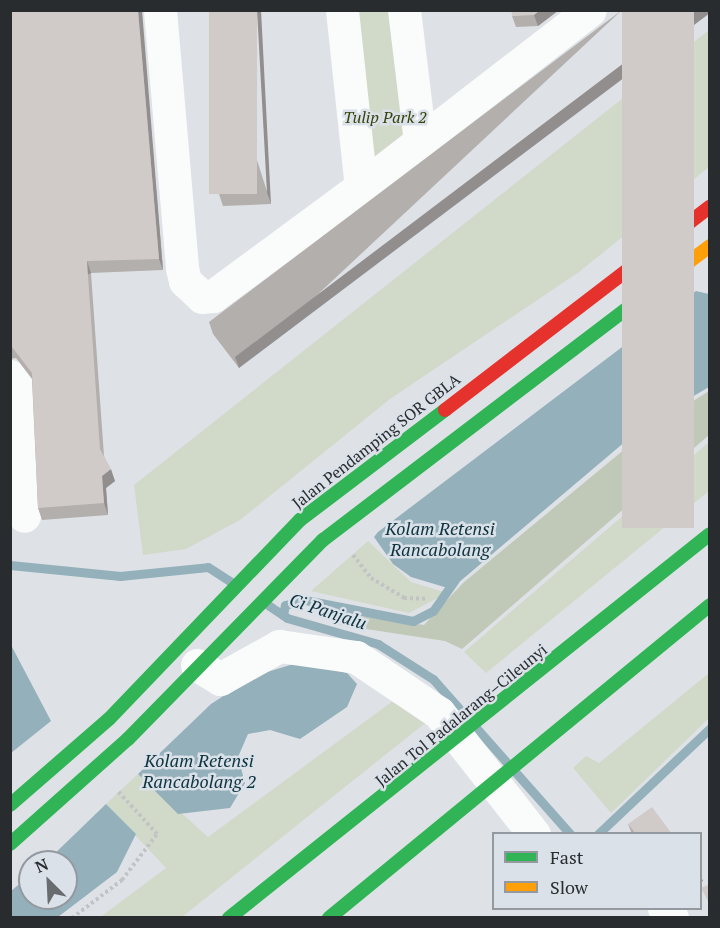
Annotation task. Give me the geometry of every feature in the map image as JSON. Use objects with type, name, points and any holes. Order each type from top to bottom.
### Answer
[{"type":"main road","name":"Jalan Pendamping SOR GBLA","points":[[10,805],[109,719],[221,597],[300,520],[710,207]]},
{"type":"main road","points":[[10,844],[95,769],[241,619],[323,540],[710,246]]},
{"type":"main road","name":"Jalan Tol Padalarang–Cileunyi","points":[[229,918],[437,757],[710,534]]},
{"type":"main road","points":[[264,556],[287,577]]},
{"type":"main road","points":[[329,918],[710,605]]},
{"type":"street","points":[[160,10],[182,268],[194,292],[213,296],[420,143],[575,16]]},
{"type":"street","points":[[342,10],[361,187]]},
{"type":"street","points":[[404,10],[420,143]]},
{"type":"street","points":[[10,376],[18,385],[24,516]]},
{"type":"street","points":[[197,665],[220,679],[279,646],[356,657],[386,672],[439,713],[532,832]]},
{"type":"path","points":[[335,530],[371,578],[404,598],[427,598]]},
{"type":"path","points":[[72,918],[122,880],[157,834],[95,769]]},
{"type":"green space","name":"Tulip Park 2","points":[[342,11],[404,11],[420,143],[361,187]]},
{"type":"green space","points":[[709,30],[709,167],[579,272],[390,399],[240,520],[186,549],[143,555],[134,485]]},
{"type":"green space","points":[[709,391],[709,435],[462,649],[445,641],[340,625],[338,618],[344,614],[424,625],[463,583],[649,429]]},
{"type":"green space","points":[[709,442],[709,491],[486,673],[464,652]]},
{"type":"green space","points":[[368,541],[411,582],[447,593],[409,613],[311,591]]},
{"type":"green space","points":[[709,673],[709,718],[611,813],[573,768],[586,756],[599,763]]},
{"type":"green space","points":[[401,695],[434,716],[182,917],[99,918],[166,868],[106,804],[138,774],[208,837]]},
{"type":"water","name":"Kolam Retensi Rancabolang","points":[[696,291],[709,294],[709,387],[646,424],[451,589],[411,577],[393,564],[374,537],[378,532]]},
{"type":"water","points":[[11,645],[51,721],[10,753]]},
{"type":"water","name":"Kolam Retensi Rancabolang 2","points":[[300,662],[347,673],[357,684],[347,707],[300,739],[270,730],[248,734],[238,757],[245,783],[230,808],[178,814],[138,774],[211,704],[254,676]]},
{"type":"water","name":"Kolam Retensi Rancabolang 2","points":[[106,804],[136,834],[117,872],[78,902],[78,850],[58,850]]},
{"type":"water","name":"Kolam Retensi Rancabolang 2","points":[[18,885],[18,910],[67,910],[58,917],[11,917],[11,891]]},
{"type":"building","points":[[10,10],[138,10],[159,259],[87,261],[100,449],[111,469],[102,476],[104,503],[38,508],[32,373],[10,347]]},
{"type":"building","points":[[209,10],[257,10],[257,194],[209,194]]},
{"type":"building","points":[[511,10],[540,10],[534,15],[512,16]]},
{"type":"building","points":[[622,10],[694,10],[694,528],[622,528]]},
{"type":"building","points":[[652,807],[671,832],[634,832],[628,824]]},
{"type":"building","points":[[710,884],[710,905],[702,890],[702,888]]},
{"type":"waterway","name":"Ci Panjalu","points":[[10,565],[120,576],[208,567],[233,583]]},
{"type":"waterway","points":[[283,615],[285,605],[305,600],[413,621],[433,611],[455,580]]},
{"type":"waterway","name":"Ci Panjalu","points":[[268,605],[287,618],[378,644],[433,679],[568,832]]},
{"type":"waterway","points":[[600,832],[710,728]]},
{"type":"traffic: fast","points":[[10,844],[128,739],[323,540],[629,307]]},
{"type":"traffic: fast","points":[[10,805],[109,719],[300,520],[445,410]]},
{"type":"traffic: fast","points":[[229,918],[710,534]]},
{"type":"traffic: fast","points":[[329,918],[710,605]]},
{"type":"traffic: slow","points":[[629,307],[710,246]]},
{"type":"traffic: jam","points":[[445,410],[710,207]]}]
